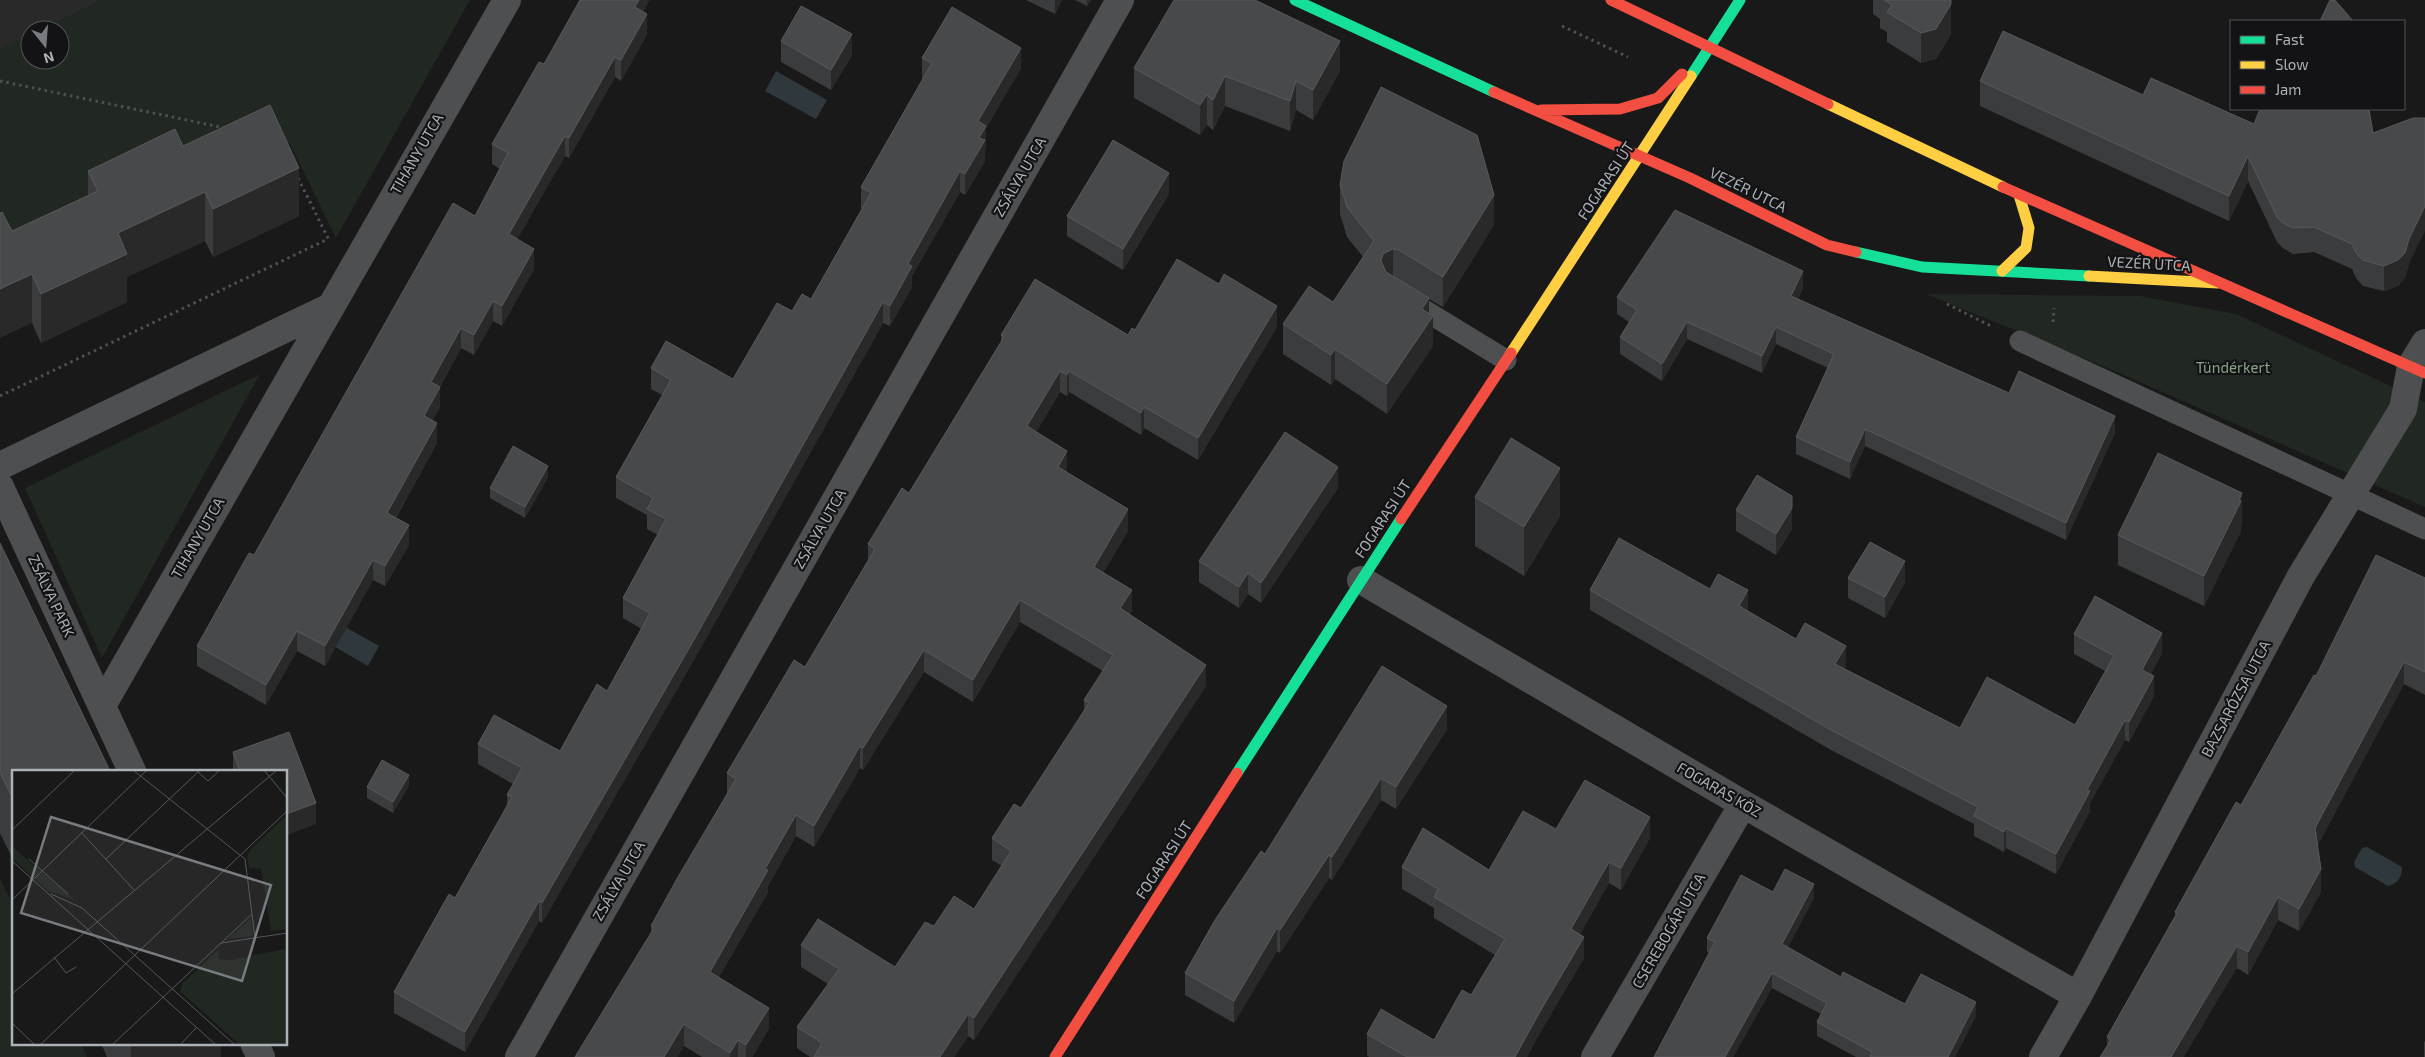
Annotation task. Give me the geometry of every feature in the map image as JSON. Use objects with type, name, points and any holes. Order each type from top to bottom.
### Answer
[{"type":"street","name":"TIHANY UTCA","points":[[103,704],[328,308],[507,0]]},
{"type":"street","name":"ZSÁLYA UTCA","points":[[519,1057],[1120,0]]},
{"type":"street","name":"VEZÉR UTCA","points":[[1296,0],[1533,110],[1690,178],[1827,245],[1922,267],[2218,283]]},
{"type":"street","name":"VEZÉR UTCA","points":[[1611,0],[2018,195],[2418,370]]},
{"type":"street","name":"FOGARASI ÚT","points":[[1055,1057],[1361,580],[1740,0]]},
{"type":"street","points":[[1533,110],[1620,109],[1658,98],[1710,47]]},
{"type":"street","points":[[2002,271],[2026,248],[2029,228],[2018,195]]},
{"type":"street","points":[[0,466],[328,308]]},
{"type":"street","name":"BAZSARÓZSA UTCA","points":[[2043,1057],[2078,996],[2301,576],[2404,409],[2418,370],[2425,343]]},
{"type":"street","name":"ZSÁLYA PARK","points":[[0,487],[103,704]]},
{"type":"street","name":"FOGARAS KÖZ","points":[[1361,580],[1743,804],[2078,996]]},
{"type":"street","points":[[103,704],[132,770]]},
{"type":"street","name":"CSEREBOGÁR UTCA","points":[[1595,1057],[1743,804]]},
{"type":"street","points":[[254,1044],[261,1057]]},
{"type":"lane","points":[[1393,291],[1506,360]]},
{"type":"lane","points":[[2020,341],[2425,529]]},
{"type":"path","points":[[1562,26],[1628,57]]},
{"type":"path","points":[[0,81],[231,129]]},
{"type":"path","points":[[295,172],[347,276]]},
{"type":"path","points":[[0,396],[328,239]]},
{"type":"green space","points":[[0,0],[470,0],[336,238],[290,144],[183,194],[0,261]]},
{"type":"green space","name":"Tündérkert","points":[[1926,294],[2140,296],[2236,314],[2425,402],[2425,507],[2117,372]]},
{"type":"green space","points":[[260,374],[102,658],[25,488]]},
{"type":"green space","points":[[0,879],[12,903],[12,1044],[81,1044],[87,1057],[0,1057]]},
{"type":"shaded area","points":[[776,71],[827,100],[816,119],[765,91]]},
{"type":"shaded area","points":[[340,624],[379,646],[368,666],[330,644]]},
{"type":"shaded area","points":[[2367,847],[2402,867],[2397,882],[2388,886],[2355,867],[2354,862],[2362,848]]},
{"type":"building","points":[[580,0],[639,0],[635,7],[647,14],[621,60],[615,57],[569,138],[565,136],[509,234],[534,249],[502,306],[493,301],[474,335],[461,328],[431,382],[440,387],[424,416],[437,423],[387,513],[409,525],[385,566],[373,560],[325,646],[297,631],[266,685],[197,646],[249,553],[254,555],[453,203],[475,216],[508,153],[492,144],[539,62],[544,64]]},
{"type":"building","points":[[1174,0],[1255,0],[1340,41],[1313,90],[1296,81],[1290,101],[1225,76],[1213,100],[1207,95],[1200,105],[1134,68]]},
{"type":"building","points":[[1884,0],[1951,0],[1951,4],[1936,29],[1921,33],[1887,12],[1892,5]]},
{"type":"building","points":[[2330,0],[2335,0],[2352,20],[2320,20]]},
{"type":"building","points":[[801,6],[852,34],[831,70],[781,41]]},
{"type":"building","points":[[952,7],[1021,48],[978,121],[986,126],[979,138],[985,140],[965,174],[960,171],[908,264],[912,266],[890,306],[883,302],[695,638],[542,903],[539,901],[465,1032],[394,992],[449,894],[455,898],[512,797],[507,795],[522,768],[478,744],[494,715],[560,751],[597,684],[607,691],[650,613],[623,598],[666,519],[647,509],[653,498],[616,477],[671,380],[651,368],[666,341],[733,379],[777,303],[792,311],[802,294],[811,299],[871,193],[861,187],[932,63],[922,58]]},
{"type":"building","points":[[2003,31],[2143,95],[2151,78],[2254,124],[2260,110],[2369,110],[2373,133],[2413,118],[2425,118],[2425,206],[2409,239],[2405,253],[2398,260],[2384,266],[2363,260],[2356,253],[2352,244],[2314,227],[2293,228],[2283,223],[2277,217],[2248,156],[2229,196],[1980,81]]},
{"type":"building","points":[[1381,87],[1477,135],[1494,195],[1443,277],[1399,250],[1393,249],[1383,254],[1381,261],[1386,272],[1429,298],[1422,309],[1433,316],[1387,384],[1335,349],[1331,355],[1283,324],[1309,286],[1333,302],[1374,241],[1347,207],[1340,185],[1344,161]]},
{"type":"building","points":[[270,105],[299,168],[213,209],[205,192],[118,233],[127,254],[41,294],[32,274],[0,289],[0,213],[2,212],[12,231],[98,191],[88,171],[175,129],[183,146]]},
{"type":"building","points":[[1113,140],[1169,173],[1123,249],[1067,216]]},
{"type":"building","points":[[1675,210],[1803,271],[1791,296],[2009,393],[2019,371],[2115,416],[2066,523],[1865,429],[1850,462],[1796,437],[1834,354],[1776,327],[1762,356],[1687,322],[1662,364],[1620,337],[1637,310],[1617,297]]},
{"type":"building","points":[[1177,259],[1219,284],[1224,274],[1277,306],[1198,438],[1144,407],[1141,413],[1069,371],[1067,375],[1060,371],[1027,426],[1067,451],[1058,467],[1128,509],[1094,567],[1132,590],[1120,608],[1206,665],[974,1018],[968,1014],[940,1057],[814,1057],[822,1043],[797,1027],[839,969],[801,945],[818,919],[895,967],[925,922],[934,926],[954,896],[974,909],[1011,851],[992,838],[1014,804],[1021,808],[1089,703],[1084,700],[1113,655],[1020,600],[973,680],[924,650],[863,748],[860,746],[814,826],[796,815],[765,869],[768,870],[710,972],[769,1008],[746,1045],[738,1040],[730,1053],[684,1024],[664,1057],[575,1057],[654,928],[651,926],[736,779],[727,773],[794,660],[805,667],[875,549],[868,544],[902,488],[909,493],[1004,337],[1001,335],[1035,279],[1128,335],[1132,328],[1135,330]]},
{"type":"building","points":[[1285,432],[1338,467],[1261,583],[1248,573],[1239,587],[1199,561]]},
{"type":"building","points":[[1511,438],[1560,468],[1524,527],[1475,497]]},
{"type":"building","points":[[513,446],[548,466],[525,507],[490,488]]},
{"type":"building","points":[[2158,453],[2242,493],[2239,500],[2241,501],[2204,576],[2118,535]]},
{"type":"building","points":[[1757,475],[1792,496],[1792,508],[1776,534],[1736,510]]},
{"type":"building","points":[[1619,538],[1710,589],[1718,574],[1748,590],[1739,606],[1796,639],[1805,623],[1846,646],[1835,664],[1960,728],[1987,677],[2075,725],[2114,656],[2074,634],[2095,596],[2162,633],[2142,670],[2154,676],[2129,722],[2125,720],[2087,790],[2090,791],[2056,854],[2006,828],[2004,832],[1974,816],[1978,807],[1831,730],[1590,590]]},
{"type":"building","points":[[1870,542],[1905,561],[1885,597],[1848,578]]},
{"type":"building","points":[[0,543],[110,770],[12,770],[12,797],[0,772]]},
{"type":"building","points":[[2376,555],[2425,578],[2425,672],[2404,662],[2315,828],[2321,869],[2299,909],[2278,897],[2248,952],[2237,946],[2171,1057],[2100,1057],[2111,1040],[2107,1037],[2177,913],[2175,912],[2236,802],[2241,805],[2314,675],[2316,676]]},
{"type":"building","points":[[1382,666],[1447,706],[1396,787],[1381,778],[1332,857],[1329,855],[1280,930],[1277,928],[1234,1001],[1185,973],[1215,920],[1261,851],[1265,854]]},
{"type":"building","points":[[289,732],[316,803],[288,813],[288,770],[240,770],[233,752]]},
{"type":"building","points":[[382,760],[409,775],[393,802],[367,787]]},
{"type":"building","points":[[1585,780],[1650,817],[1621,868],[1609,862],[1571,929],[1584,937],[1515,1057],[1407,1057],[1367,1034],[1381,1009],[1434,1040],[1462,990],[1471,995],[1505,939],[1434,897],[1438,889],[1402,867],[1423,828],[1489,870],[1523,811],[1556,829]]},
{"type":"building","points":[[1785,869],[1814,884],[1782,944],[1841,977],[1843,972],[1905,1004],[1921,974],[1976,1002],[1948,1057],[1870,1057],[1872,1052],[1817,1022],[1827,1003],[1772,973],[1725,1057],[1654,1057],[1715,942],[1707,938],[1741,875],[1773,892]]},
{"type":"traffic: fast","points":[[1295,0],[1494,92]]},
{"type":"traffic: fast","points":[[1691,76],[1740,0]]},
{"type":"traffic: fast","points":[[1856,252],[1922,267],[2089,276]]},
{"type":"traffic: fast","points":[[1237,773],[1401,519]]},
{"type":"traffic: slow","points":[[1511,353],[1691,76]]},
{"type":"traffic: slow","points":[[1828,104],[2003,187]]},
{"type":"traffic: slow","points":[[2002,271],[2026,248],[2029,228],[2019,195]]},
{"type":"traffic: slow","points":[[2089,276],[2218,283]]},
{"type":"traffic: jam","points":[[1611,0],[1828,104]]},
{"type":"traffic: jam","points":[[1541,110],[1620,109],[1658,98],[1682,74]]},
{"type":"traffic: jam","points":[[1494,92],[1690,178],[1827,245],[1856,252]]},
{"type":"traffic: jam","points":[[2003,187],[2425,373]]},
{"type":"traffic: jam","points":[[1401,519],[1511,353]]},
{"type":"traffic: jam","points":[[1055,1057],[1237,773]]}]
